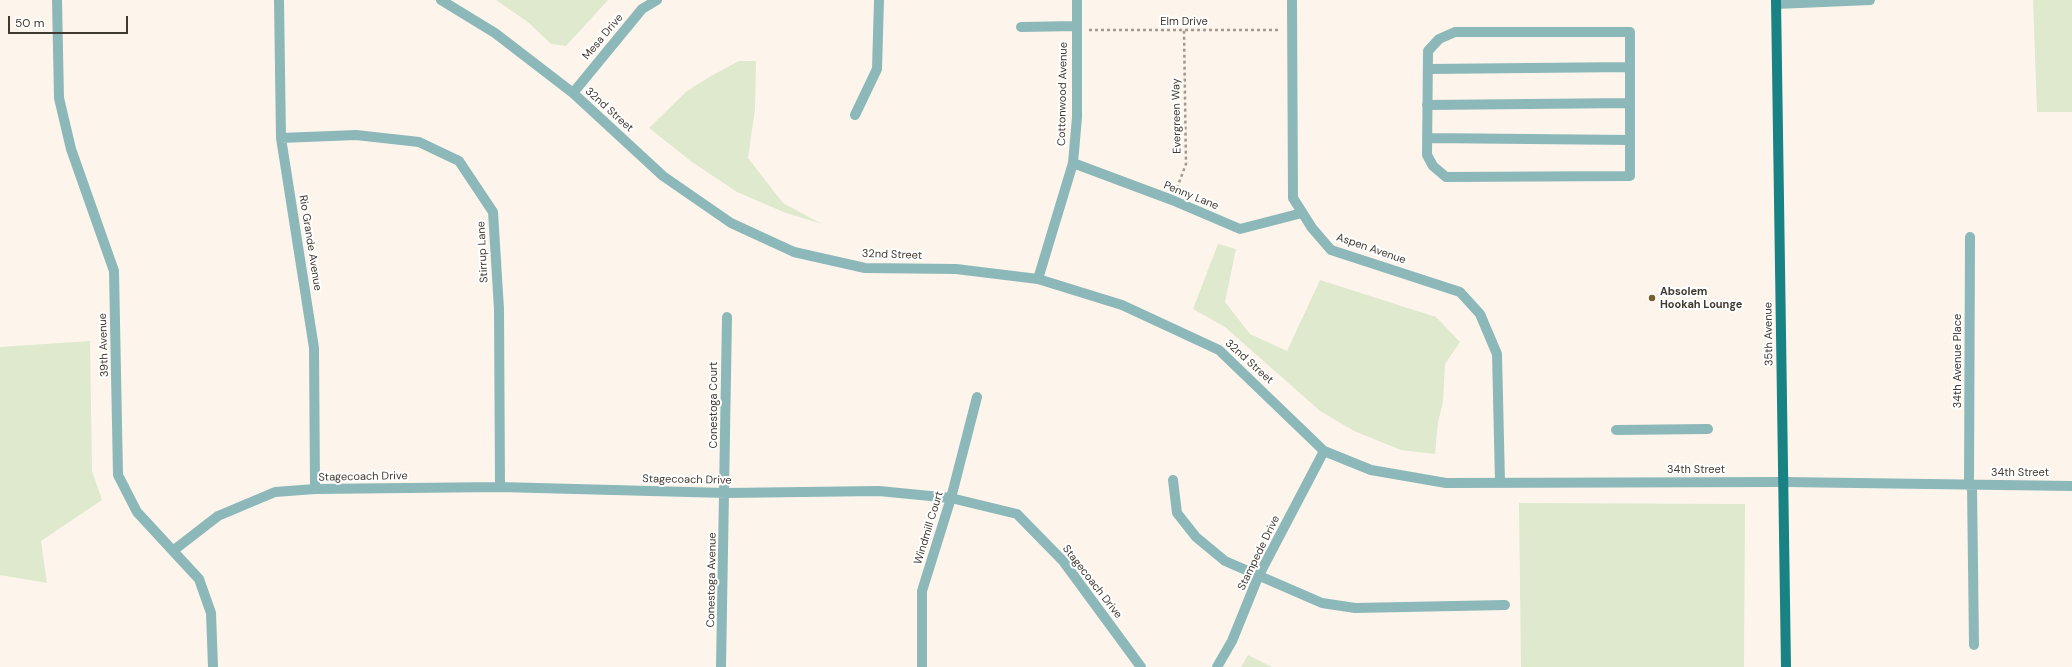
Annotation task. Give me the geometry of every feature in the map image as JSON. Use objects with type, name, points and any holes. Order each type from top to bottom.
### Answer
[{"type":"main road","name":"35th Avenue","points":[[1776,2],[1785,482],[1786,667]]},
{"type":"street","name":"39th Avenue","points":[[57,0],[59,98],[71,149],[114,271],[118,475],[137,512],[174,550],[199,579],[211,613],[213,667]]},
{"type":"street","name":"Rio Grande Avenue","points":[[279,0],[281,138],[314,348],[315,489]]},
{"type":"street","name":"32nd Street","points":[[441,0],[495,33],[573,93],[663,176],[731,223],[794,252],[865,268],[956,269],[1038,280],[1122,305],[1219,350],[1324,451]]},
{"type":"street","name":"Mesa Drive","points":[[573,93],[642,10],[657,0]]},
{"type":"street","points":[[855,116],[877,69],[879,0]]},
{"type":"street","name":"Cottonwood Avenue","points":[[1038,280],[1073,163],[1077,117],[1077,0]]},
{"type":"street","name":"Aspen Avenue","points":[[1292,0],[1293,198],[1312,228],[1331,250],[1460,292],[1480,314],[1497,354],[1500,482]]},
{"type":"street","points":[[1776,2],[1870,0]]},
{"type":"street","points":[[1021,27],[1076,28]]},
{"type":"street","points":[[1455,32],[1630,32],[1630,176],[1446,177],[1433,166],[1427,155],[1428,69],[1428,51],[1439,39],[1455,32]]},
{"type":"street","points":[[1428,69],[1630,67]]},
{"type":"street","points":[[1427,104],[1630,103]]},
{"type":"street","name":"Stirrup Lane","points":[[281,138],[356,135],[419,142],[459,161],[493,212],[499,309],[500,487]]},
{"type":"street","points":[[1427,138],[1630,140]]},
{"type":"street","name":"Penny Lane","points":[[1073,163],[1172,200],[1240,229],[1302,213]]},
{"type":"street","name":"34th Avenue Place","points":[[1970,237],[1971,486],[1974,645]]},
{"type":"street","name":"Conestoga Court","points":[[726,493],[727,317]]},
{"type":"street","name":"Windmill Court","points":[[922,667],[922,591],[951,498],[977,397]]},
{"type":"street","points":[[1616,430],[1708,429]]},
{"type":"street","name":"34th Street","points":[[1324,451],[1371,470],[1446,483],[1785,482],[1971,486],[2072,486]]},
{"type":"street","name":"Stampede Drive","points":[[1217,667],[1232,641],[1258,577],[1324,451]]},
{"type":"street","points":[[1173,480],[1177,513],[1196,537],[1225,562],[1322,603],[1355,608],[1505,605]]},
{"type":"street","name":"Stagecoach Drive","points":[[174,550],[218,516],[275,492],[315,489],[500,487],[726,493],[879,491],[951,498],[1017,514],[1063,561],[1141,667]]},
{"type":"street","name":"Conestoga Avenue","points":[[722,667],[726,493]]},
{"type":"path","name":"Elm Drive","points":[[1076,28],[1292,30]]},
{"type":"path","name":"Evergreen Way","points":[[1172,200],[1186,164],[1184,30]]},
{"type":"green space","points":[[496,0],[608,0],[566,46],[551,44],[529,23]]},
{"type":"green space","points":[[2033,0],[2072,0],[2072,112],[2037,112]]},
{"type":"green space","points":[[739,61],[756,61],[755,109],[748,158],[783,203],[822,224],[786,213],[737,192],[692,162],[649,128],[687,91]]},
{"type":"green space","points":[[1218,244],[1236,249],[1225,302],[1250,334],[1287,351],[1320,280],[1436,317],[1460,342],[1445,364],[1443,402],[1438,422],[1435,454],[1401,450],[1354,431],[1320,411],[1225,327],[1193,309]]},
{"type":"green space","points":[[90,341],[92,471],[102,500],[41,541],[47,583],[0,575],[0,347]]},
{"type":"green space","points":[[1519,503],[1745,504],[1744,667],[1521,667]]},
{"type":"green space","points":[[1248,655],[1272,667],[1241,667]]},
{"type":"place","name":"Absolem Hookah Lounge","points":[[1652,298]]}]
